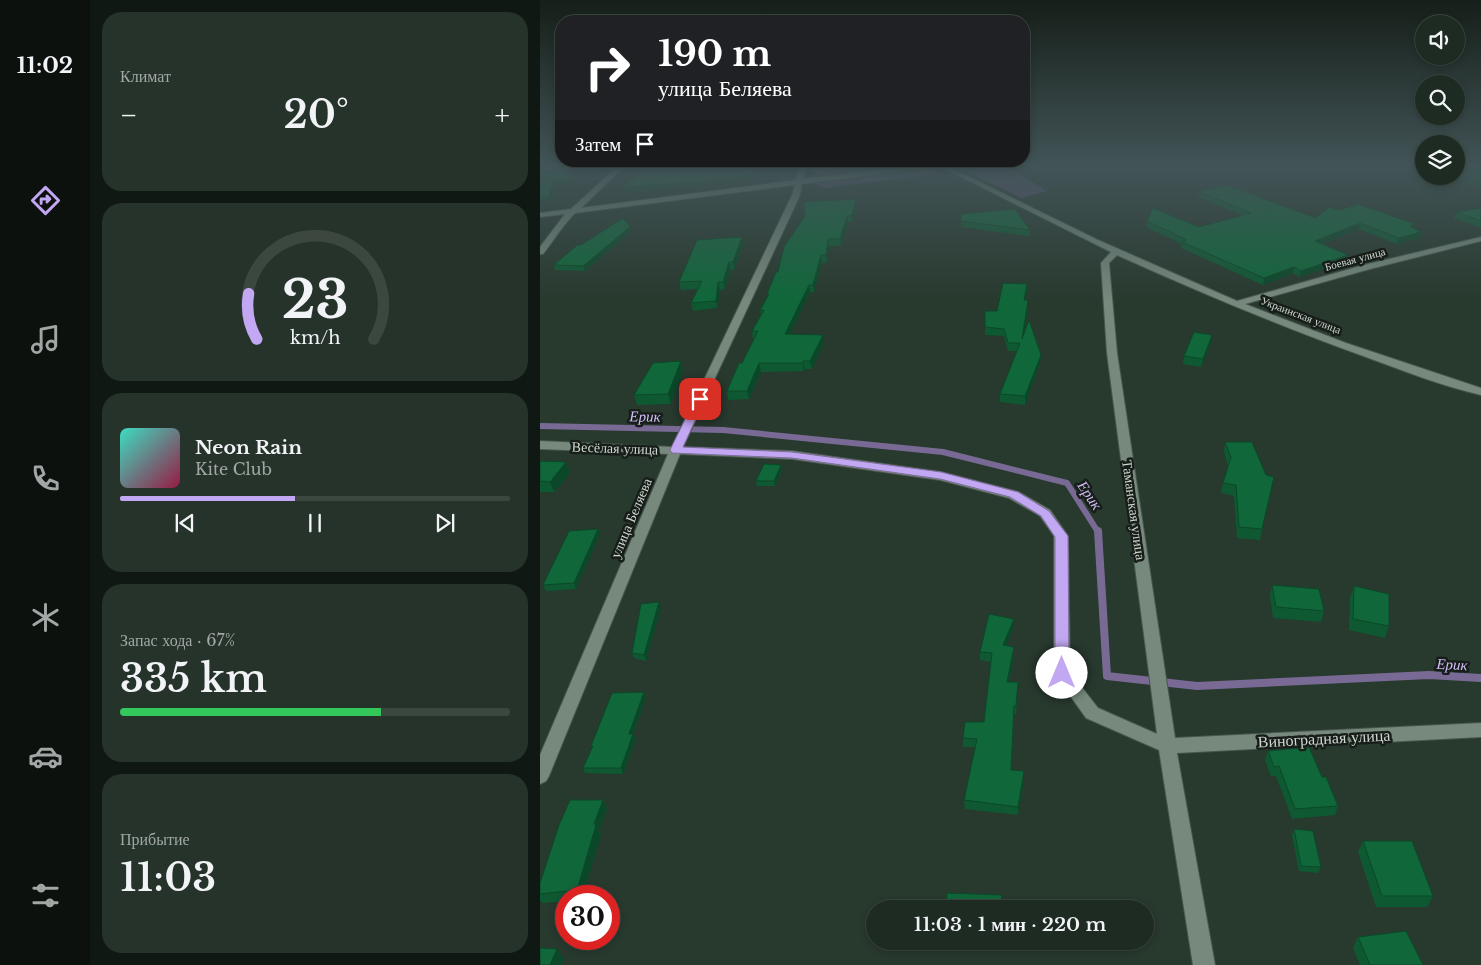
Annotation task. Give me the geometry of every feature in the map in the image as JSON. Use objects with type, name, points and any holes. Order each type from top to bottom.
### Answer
[{"type":"street","points":[[540,215],[587,210]]},
{"type":"street","name":"улица Беляева","points":[[540,776],[676,450],[789,210]]},
{"type":"street","points":[[1031,210],[1116,252]]},
{"type":"street","points":[[540,252],[554,236],[563,220],[572,212]]},
{"type":"street","name":"Боевая улица","points":[[1236,304],[1367,267],[1481,239]]},
{"type":"street","name":"Украинская улица","points":[[1116,252],[1236,304],[1439,379],[1481,392]]},
{"type":"street","name":"Таманская улица","points":[[1116,252],[1105,263],[1112,353],[1166,746],[1204,965]]},
{"type":"street","name":"Весёлая улица","points":[[540,445],[792,455],[941,476],[1014,495],[1045,513],[1061,536],[1062,673],[1092,713],[1166,746]]},
{"type":"street","name":"Виноградная улица","points":[[1166,746],[1481,730]]},
{"type":"building","points":[[805,210],[853,210],[852,215],[847,216],[840,239],[828,239],[826,255],[821,255],[813,285],[809,285],[785,334],[823,335],[810,361],[803,361],[803,363],[759,363],[747,391],[727,391],[739,363],[742,363],[758,331],[752,331],[764,310],[760,310],[769,294],[767,294],[776,272],[778,272],[784,247],[805,216]]},
{"type":"building","points":[[1016,210],[1030,230],[961,221],[961,214]]},
{"type":"building","points":[[1152,210],[1158,210],[1199,227],[1251,213],[1244,210],[1295,210],[1316,218],[1325,210],[1375,210],[1415,224],[1410,226],[1421,232],[1399,238],[1360,223],[1315,241],[1348,255],[1301,271],[1294,267],[1264,278],[1182,242],[1187,240],[1147,221]]},
{"type":"building","points":[[1481,210],[1481,221],[1456,212]]},
{"type":"building","points":[[623,218],[630,227],[583,266],[554,265],[577,245],[581,245]]},
{"type":"building","points":[[742,237],[733,262],[729,262],[723,282],[718,282],[716,301],[691,303],[702,281],[679,282],[697,240]]},
{"type":"building","points":[[1003,283],[1027,284],[1024,300],[1028,300],[1022,339],[1029,320],[1041,355],[1025,396],[1000,394],[1020,343],[1008,343],[1004,329],[985,327],[985,311],[997,311]]},
{"type":"building","points":[[1194,332],[1212,335],[1203,359],[1184,356]]},
{"type":"building","points":[[681,361],[668,394],[634,395],[653,363]]},
{"type":"building","points":[[1225,442],[1252,442],[1266,475],[1274,477],[1262,529],[1239,527],[1236,485],[1223,483],[1231,457]]},
{"type":"building","points":[[540,461],[566,462],[550,482],[540,481]]},
{"type":"building","points":[[764,464],[781,465],[774,481],[756,481]]},
{"type":"building","points":[[598,529],[574,583],[543,585],[569,531]]},
{"type":"building","points":[[1272,585],[1319,589],[1324,611],[1276,607]]},
{"type":"building","points":[[1354,586],[1389,594],[1389,626],[1353,619]]},
{"type":"building","points":[[659,602],[644,655],[632,653],[641,604]]},
{"type":"building","points":[[989,614],[1014,619],[1003,645],[1014,647],[1007,682],[1018,682],[1016,706],[1014,706],[1011,770],[1024,771],[1018,807],[964,800],[977,739],[963,738],[965,722],[984,722],[992,653],[980,652]]},
{"type":"building","points":[[644,692],[629,734],[633,734],[621,768],[583,768],[612,693]]},
{"type":"building","points":[[1309,747],[1322,777],[1326,777],[1338,806],[1295,809],[1279,766],[1274,767],[1268,751]]},
{"type":"building","points":[[570,800],[603,800],[594,824],[596,825],[578,885],[555,885],[555,892],[540,894],[540,883],[559,825]]},
{"type":"building","points":[[1294,829],[1313,831],[1321,867],[1301,866]]},
{"type":"building","points":[[1363,841],[1412,841],[1433,896],[1382,896]]},
{"type":"building","points":[[947,893],[1002,895],[1002,900],[947,900]]},
{"type":"building","points":[[1406,931],[1423,965],[1370,965],[1358,937]]},
{"type":"building","points":[[540,948],[557,950],[550,965],[540,965]]},
{"type":"waterway","name":"Ерик","points":[[540,426],[723,430],[943,452],[1067,483],[1098,532]]},
{"type":"waterway","name":"Ерик","points":[[1098,531],[1107,676],[1197,686],[1429,675],[1481,678]]},
{"type":"route","points":[[700,399],[676,450],[792,455],[941,476],[1014,495],[1045,513],[1061,536],[1062,673]]}]
